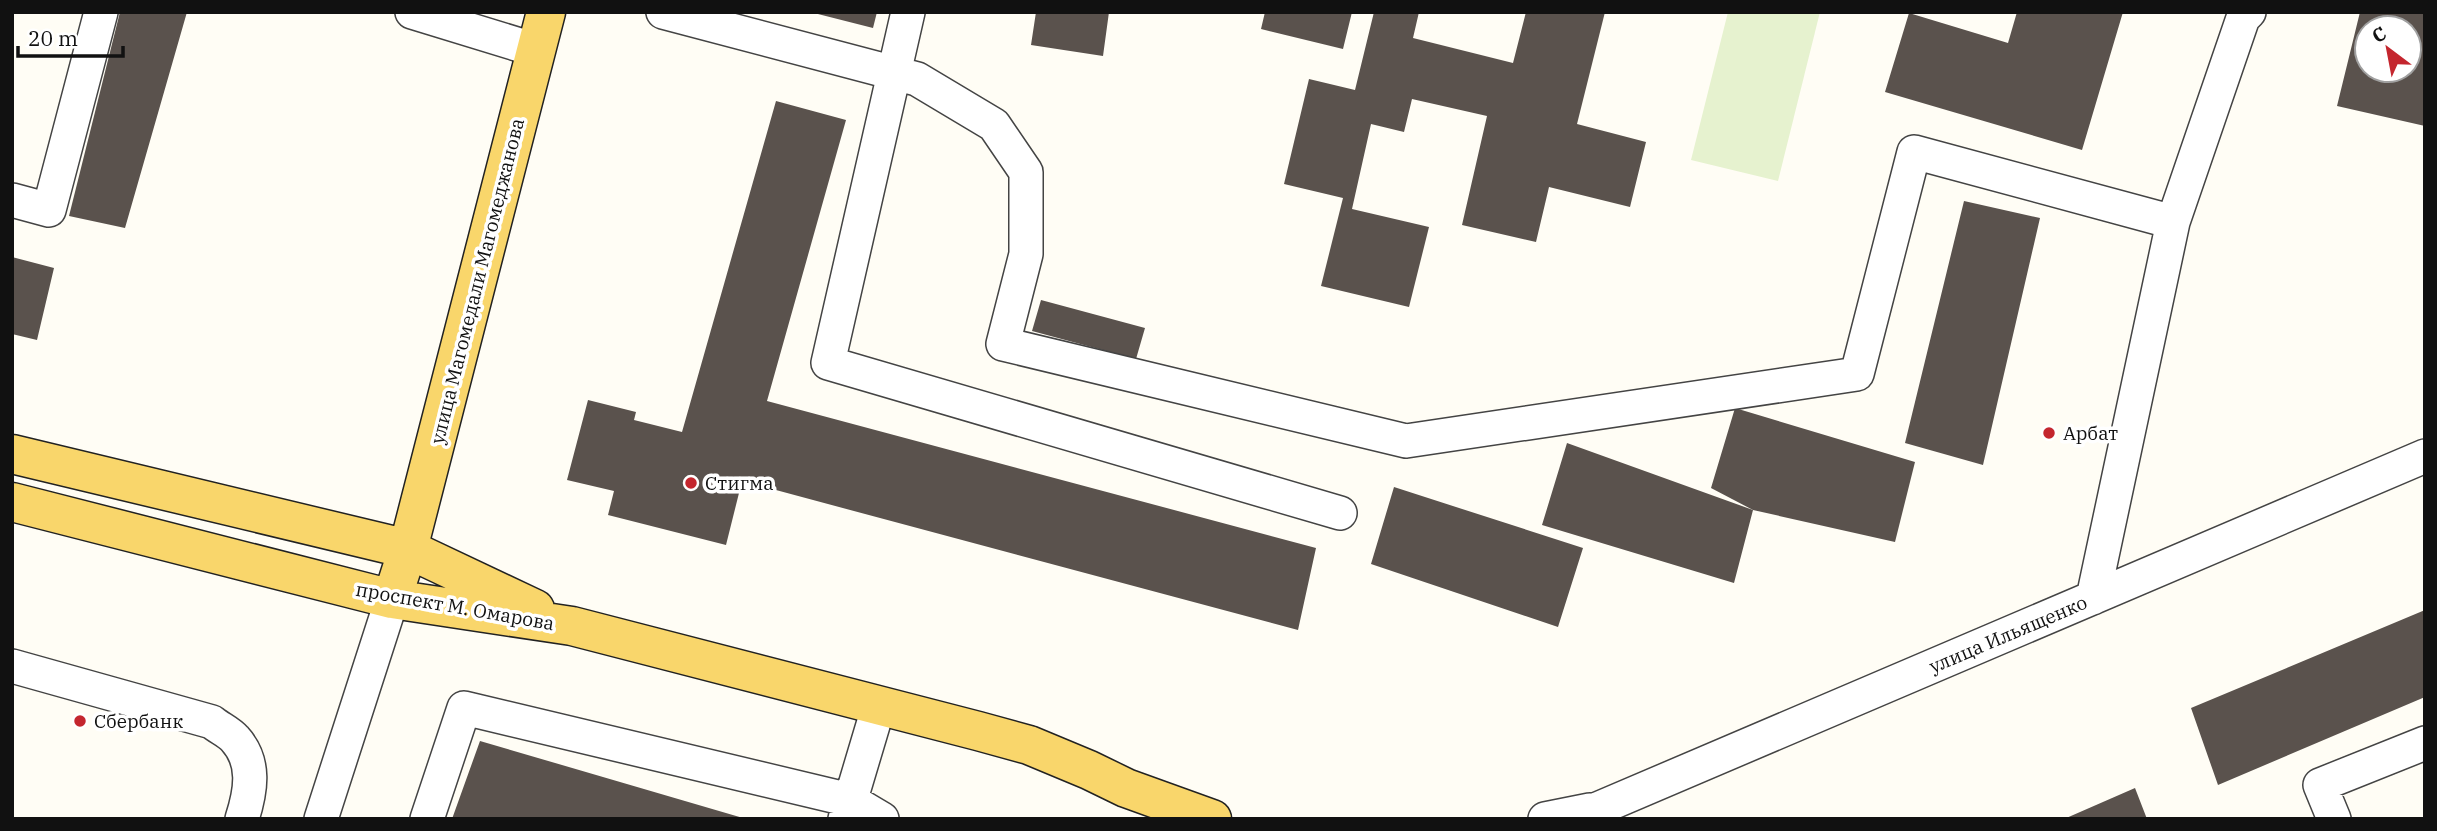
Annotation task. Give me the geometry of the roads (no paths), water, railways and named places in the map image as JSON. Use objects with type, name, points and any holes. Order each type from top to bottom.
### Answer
[{"type":"main road","name":"улица Магомедали Магомеджанова","points":[[393,600],[546,12]]},
{"type":"main road","name":"проспект М. Омарова","points":[[12,454],[408,549],[572,626]]},
{"type":"main road","name":"проспект М. Омарова","points":[[12,502],[393,600],[572,626]]},
{"type":"main road","points":[[572,626],[1028,745],[1126,788],[1212,819]]},
{"type":"main road","points":[[1126,788],[1154,819]]},
{"type":"street","points":[[12,200],[50,210],[101,12]]},
{"type":"street","points":[[412,12],[536,50]]},
{"type":"street","points":[[908,12],[828,363],[1340,513]]},
{"type":"street","points":[[2094,598],[2173,222],[2244,18],[2249,12]]},
{"type":"street","points":[[677,14],[917,79],[994,125],[1026,172],[1026,254],[1003,344],[1406,441],[1857,374],[1914,152],[2173,222]]},
{"type":"street","name":"улица Ильященко","points":[[1545,819],[1582,814],[2425,456]]},
{"type":"street","points":[[321,819],[393,600]]},
{"type":"street","points":[[12,666],[212,722],[235,738],[249,762],[250,793],[242,819]]},
{"type":"street","points":[[847,809],[879,705]]},
{"type":"street","points":[[427,819],[464,708],[882,819]]},
{"type":"street","points":[[2334,819],[2320,785],[2425,743]]},
{"type":"place","name":"Арбат","points":[[2049,433]]},
{"type":"place","name":"Стигма","points":[[691,483]]},
{"type":"place","name":"Сбербанк","points":[[80,721]]}]
